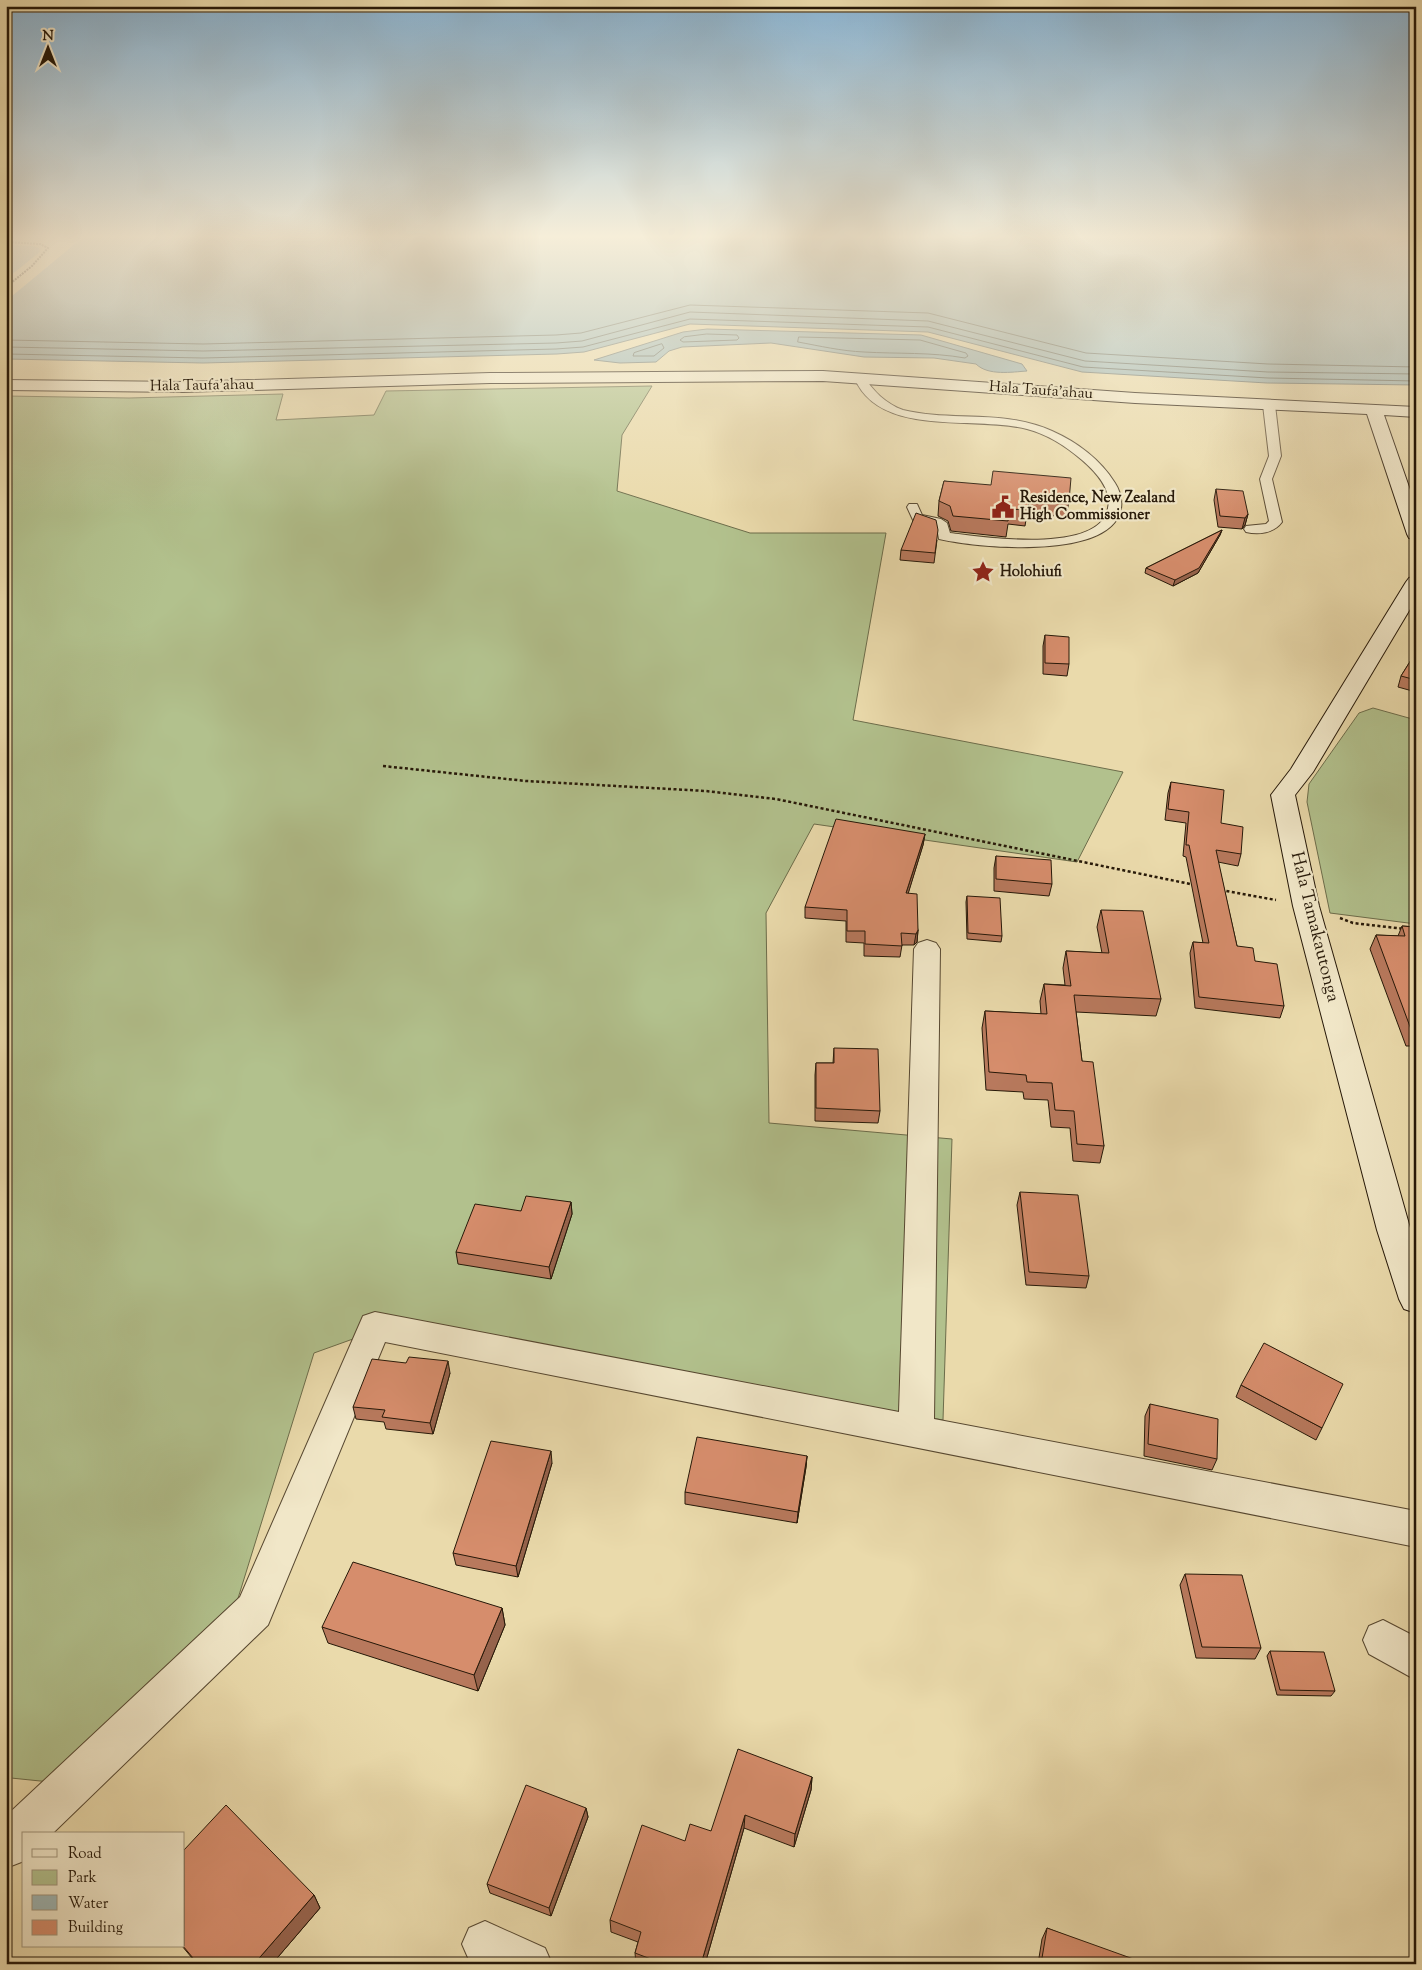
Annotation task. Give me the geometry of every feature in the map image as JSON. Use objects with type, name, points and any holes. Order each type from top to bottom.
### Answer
[{"type":"street","name":"Hala Taufa'ahau","points":[[6,385],[183,387],[500,378],[747,375],[859,377],[1136,398],[1416,412]]},
{"type":"street","points":[[1374,411],[1416,534]]},
{"type":"street","name":"Hala Tamakautonga","points":[[1416,582],[1301,772],[1283,795],[1306,906],[1405,1232],[1416,1299]]},
{"type":"street","points":[[916,1430],[927,949]]},
{"type":"street","points":[[7,1846],[254,1611],[375,1326],[1416,1528]]},
{"type":"street","points":[[1383,1640],[1416,1660]]},
{"type":"street","points":[[485,1944],[529,1964]]},
{"type":"lane","points":[[859,377],[861,385],[886,406],[900,412],[917,416],[999,421],[1029,426],[1051,434],[1092,462],[1108,480],[1115,496],[1114,512],[1106,525],[1094,533],[1045,543],[1012,544],[944,536],[943,526],[937,522],[917,517],[914,507]]},
{"type":"lane","points":[[1250,529],[1269,528],[1276,522],[1266,479],[1275,456],[1269,406]]},
{"type":"path","points":[[383,766],[526,781],[706,791],[776,799],[1201,886]]},
{"type":"path","points":[[1220,890],[1306,906],[1353,923],[1407,929]]},
{"type":"green space","points":[[652,386],[622,435],[617,491],[750,533],[886,533],[853,720],[1123,772],[1077,862],[814,824],[766,913],[769,1123],[952,1139],[943,1420],[403,1321],[314,1353],[235,1608],[50,1782],[11,1778],[6,1773],[6,396],[129,398],[283,394],[276,420],[374,415],[386,391]]},
{"type":"green space","points":[[1373,708],[1416,720],[1416,924],[1330,913],[1307,802],[1309,784],[1359,713]]},
{"type":"water","points":[[6,330],[668,330],[584,352],[557,354],[203,363],[6,359]]},
{"type":"water","points":[[740,330],[921,335],[1022,364],[1027,371],[993,372],[976,364],[934,358],[864,357],[771,343],[682,347],[669,351],[656,362],[620,363],[594,360],[683,332]]},
{"type":"water","points":[[867,330],[1416,330],[1416,385],[1267,383],[1082,372],[928,332]]},
{"type":"building","points":[[993,471],[1071,478],[1069,501],[1029,498],[1028,510],[1010,509],[1008,521],[953,516],[950,506],[939,501],[944,481],[991,485]]},
{"type":"building","points":[[1216,489],[1243,491],[1248,514],[1245,518],[1220,516]]},
{"type":"building","points":[[916,513],[936,520],[938,530],[935,553],[901,550]]},
{"type":"building","points":[[1222,530],[1199,568],[1175,580],[1146,568]]},
{"type":"building","points":[[1045,635],[1069,637],[1069,664],[1045,663]]},
{"type":"building","points":[[1416,652],[1416,680],[1401,676]]},
{"type":"building","points":[[1171,782],[1224,790],[1221,823],[1243,827],[1241,854],[1216,850],[1237,946],[1253,948],[1255,961],[1277,964],[1284,1006],[1199,997],[1193,942],[1209,943],[1189,845],[1186,845],[1189,812],[1168,809]]},
{"type":"building","points":[[836,819],[925,834],[906,893],[917,894],[918,930],[916,934],[901,933],[902,946],[865,944],[865,931],[847,931],[847,910],[805,907]]},
{"type":"building","points":[[996,856],[1051,860],[1052,884],[996,879]]},
{"type":"building","points":[[967,896],[1000,898],[1002,936],[968,933]]},
{"type":"building","points":[[1101,910],[1143,911],[1161,999],[1074,995],[1082,1061],[1093,1062],[1104,1146],[1077,1144],[1074,1111],[1055,1110],[1052,1083],[1027,1082],[1026,1075],[989,1072],[985,1011],[1047,1014],[1044,984],[1071,986],[1066,951],[1109,953]]},
{"type":"building","points":[[1402,926],[1416,927],[1416,1032],[1412,1032],[1376,935],[1405,936]]},
{"type":"building","points":[[834,1048],[878,1049],[880,1111],[816,1108],[816,1063],[834,1063]]},
{"type":"building","points":[[1020,1192],[1078,1195],[1089,1276],[1029,1272]]},
{"type":"building","points":[[526,1196],[571,1202],[549,1267],[456,1252],[475,1204],[521,1211]]},
{"type":"building","points":[[1264,1343],[1343,1384],[1322,1428],[1241,1385]]},
{"type":"building","points":[[409,1357],[448,1361],[430,1423],[382,1417],[385,1410],[353,1407],[372,1359],[406,1363]]},
{"type":"building","points":[[1150,1404],[1218,1419],[1217,1459],[1148,1444]]},
{"type":"building","points":[[697,1437],[807,1456],[798,1512],[685,1492]]},
{"type":"building","points":[[491,1441],[551,1451],[516,1566],[453,1553]]},
{"type":"building","points":[[353,1562],[502,1608],[474,1675],[322,1627]]},
{"type":"building","points":[[1185,1574],[1242,1575],[1261,1648],[1202,1647]]},
{"type":"building","points":[[1270,1651],[1324,1652],[1335,1691],[1280,1690]]},
{"type":"building","points":[[738,1749],[812,1777],[795,1834],[745,1815],[701,1964],[664,1964],[635,1953],[641,1932],[610,1920],[642,1825],[685,1841],[690,1824],[711,1831]]},
{"type":"building","points":[[526,1785],[586,1808],[549,1908],[487,1884]]},
{"type":"building","points":[[226,1805],[314,1895],[254,1964],[198,1964],[185,1948],[185,1849]]},
{"type":"building","points":[[1047,1928],[1139,1961],[1139,1964],[1041,1964]]},
{"type":"place","name":"Residence, New Zealand High Commissioner","points":[[1003,507]]},
{"type":"place","name":"Holohiufi","points":[[983,572]]}]
